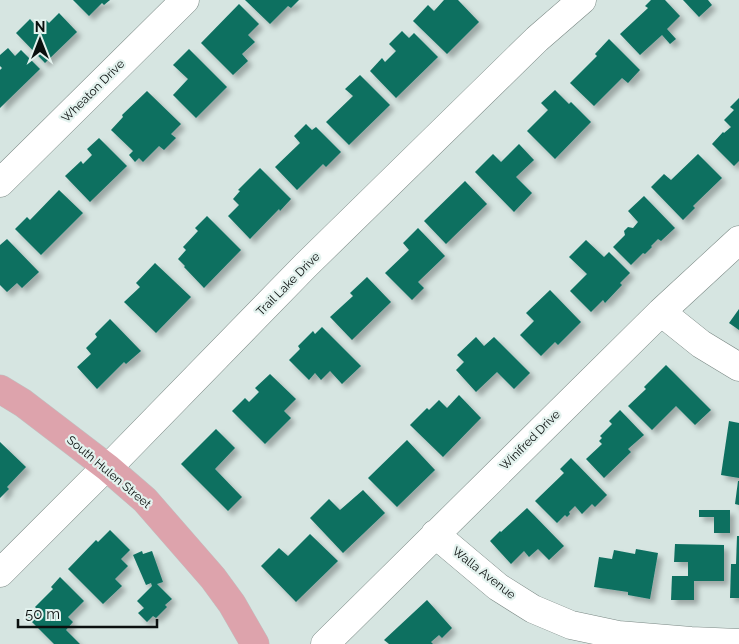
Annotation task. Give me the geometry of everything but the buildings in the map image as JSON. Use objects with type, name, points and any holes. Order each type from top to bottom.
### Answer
[{"type":"main road","name":"South Hulen Street","points":[[0,389],[23,403],[108,468],[145,500],[213,578],[232,604],[255,644]]},
{"type":"street","name":"Wheaton Drive","points":[[0,183],[185,0]]},
{"type":"street","name":"Trail Lake Drive","points":[[0,573],[100,472],[108,468],[306,266],[530,46],[582,0]]},
{"type":"street","name":"Winifred Drive","points":[[326,644],[660,312],[739,240]]},
{"type":"street","points":[[660,312],[701,344],[739,367]]},
{"type":"street","name":"Walla Avenue","points":[[435,534],[498,587],[533,609],[571,625],[618,635],[739,643]]}]
